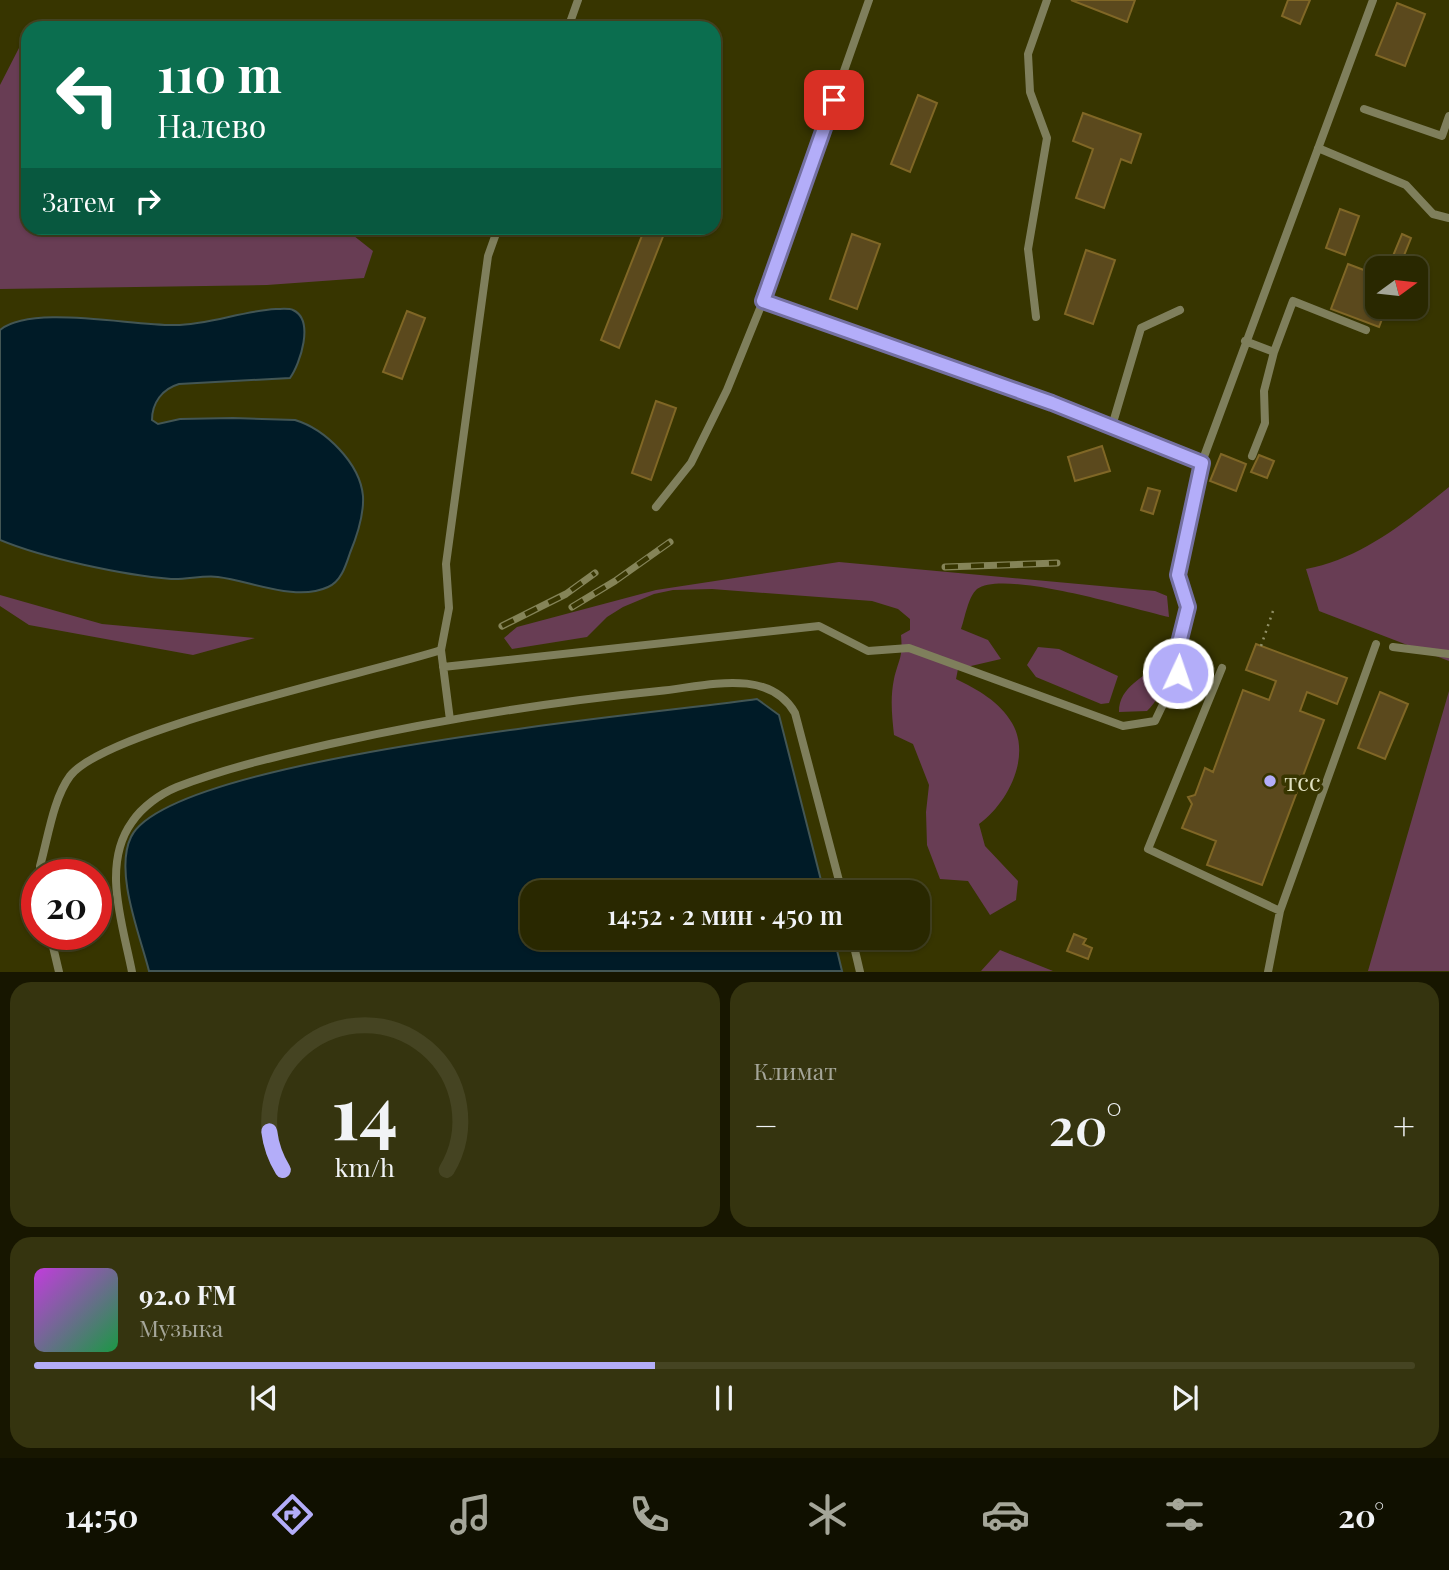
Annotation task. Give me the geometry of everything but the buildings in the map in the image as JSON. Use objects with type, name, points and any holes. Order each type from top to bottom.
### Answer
[{"type":"lane","points":[[570,21],[578,0]]},
{"type":"lane","points":[[656,507],[691,463],[727,390],[763,301],[869,0]]},
{"type":"lane","points":[[1036,317],[1028,249],[1047,138],[1030,92],[1028,54],[1047,0]]},
{"type":"lane","points":[[443,667],[818,626],[868,651],[909,648],[1123,726],[1155,721],[1178,673],[1179,643],[1188,607],[1178,575],[1202,463],[1373,0]]},
{"type":"lane","points":[[1364,109],[1442,136],[1449,116]]},
{"type":"lane","points":[[1318,148],[1406,185],[1433,214],[1449,218]]},
{"type":"lane","points":[[450,720],[441,650],[449,608],[446,564],[488,256],[496,235]]},
{"type":"lane","points":[[763,301],[1112,426],[1202,463]]},
{"type":"lane","points":[[1252,456],[1265,423],[1264,391],[1274,352],[1293,301],[1366,330]]},
{"type":"lane","points":[[1112,426],[1141,328],[1180,310]]},
{"type":"lane","points":[[1245,341],[1274,352]]},
{"type":"lane","points":[[1268,971],[1280,911],[1376,644]]},
{"type":"lane","points":[[1393,647],[1449,654]]},
{"type":"lane","points":[[42,859],[62,792],[71,774],[94,759],[140,737],[232,708],[441,650]]},
{"type":"lane","points":[[1222,668],[1148,849],[1280,911]]},
{"type":"lane","points":[[132,971],[116,889],[119,851],[131,823],[152,801],[176,788],[256,761],[450,720],[648,692],[748,682],[776,690],[788,700],[795,713],[839,880]]},
{"type":"lane","points":[[53,950],[58,971]]},
{"type":"lane","points":[[855,950],[860,971]]},
{"type":"path","points":[[1261,646],[1273,611]]},
{"type":"shaded area","points":[[20,46],[21,235],[353,235],[373,251],[364,278],[267,285],[0,289],[0,85]]},
{"type":"shaded area","points":[[1449,487],[1449,661],[1319,611],[1306,569],[1346,557],[1364,548],[1400,525]]},
{"type":"shaded area","points":[[839,562],[1155,591],[1167,596],[1169,617],[1070,592],[1013,584],[992,584],[977,589],[971,597],[961,629],[988,640],[1001,659],[958,669],[956,679],[995,702],[1007,715],[1017,736],[1019,750],[1014,779],[1007,792],[999,805],[979,824],[985,846],[1018,881],[1016,900],[990,915],[968,881],[940,879],[927,845],[929,785],[913,744],[894,735],[894,679],[901,653],[901,635],[910,630],[910,619],[898,609],[872,601],[712,589],[673,590],[654,594],[623,607],[607,617],[587,637],[512,649],[504,638],[517,627],[656,590]]},
{"type":"shaded area","points":[[0,595],[102,624],[255,638],[193,655],[29,625],[0,606]]},
{"type":"shaded area","points":[[1038,647],[1059,649],[1118,676],[1109,703],[1101,704],[1036,677],[1027,665]]},
{"type":"shaded area","points":[[1162,662],[1163,682],[1159,695],[1147,711],[1119,712],[1123,695],[1128,689]]},
{"type":"shaded area","points":[[1449,691],[1449,971],[1368,971]]},
{"type":"shaded area","points":[[1000,950],[1053,971],[981,971]]},
{"type":"water","points":[[276,309],[293,310],[300,315],[303,323],[304,342],[290,378],[179,384],[168,389],[159,398],[152,420],[158,424],[180,419],[295,420],[329,439],[355,471],[363,496],[355,539],[342,573],[333,585],[302,592],[273,589],[218,577],[152,577],[60,559],[0,540],[0,330],[15,322],[34,318],[83,318],[175,325]]},
{"type":"water","points":[[757,699],[779,715],[821,880],[520,880],[520,950],[837,950],[842,971],[149,971],[130,904],[125,868],[131,837],[165,808],[231,783],[320,762],[421,743]]},
{"type":"railway","points":[[572,607],[615,581],[670,542]]},
{"type":"railway","points":[[945,567],[1057,563]]},
{"type":"railway","points":[[502,626],[566,594],[595,573]]},
{"type":"place","name":"тсс","points":[[1270,781]]},
{"type":"route","points":[[834,100],[763,301],[1052,403],[1202,463],[1178,575],[1188,607],[1179,643],[1178,673]]}]
